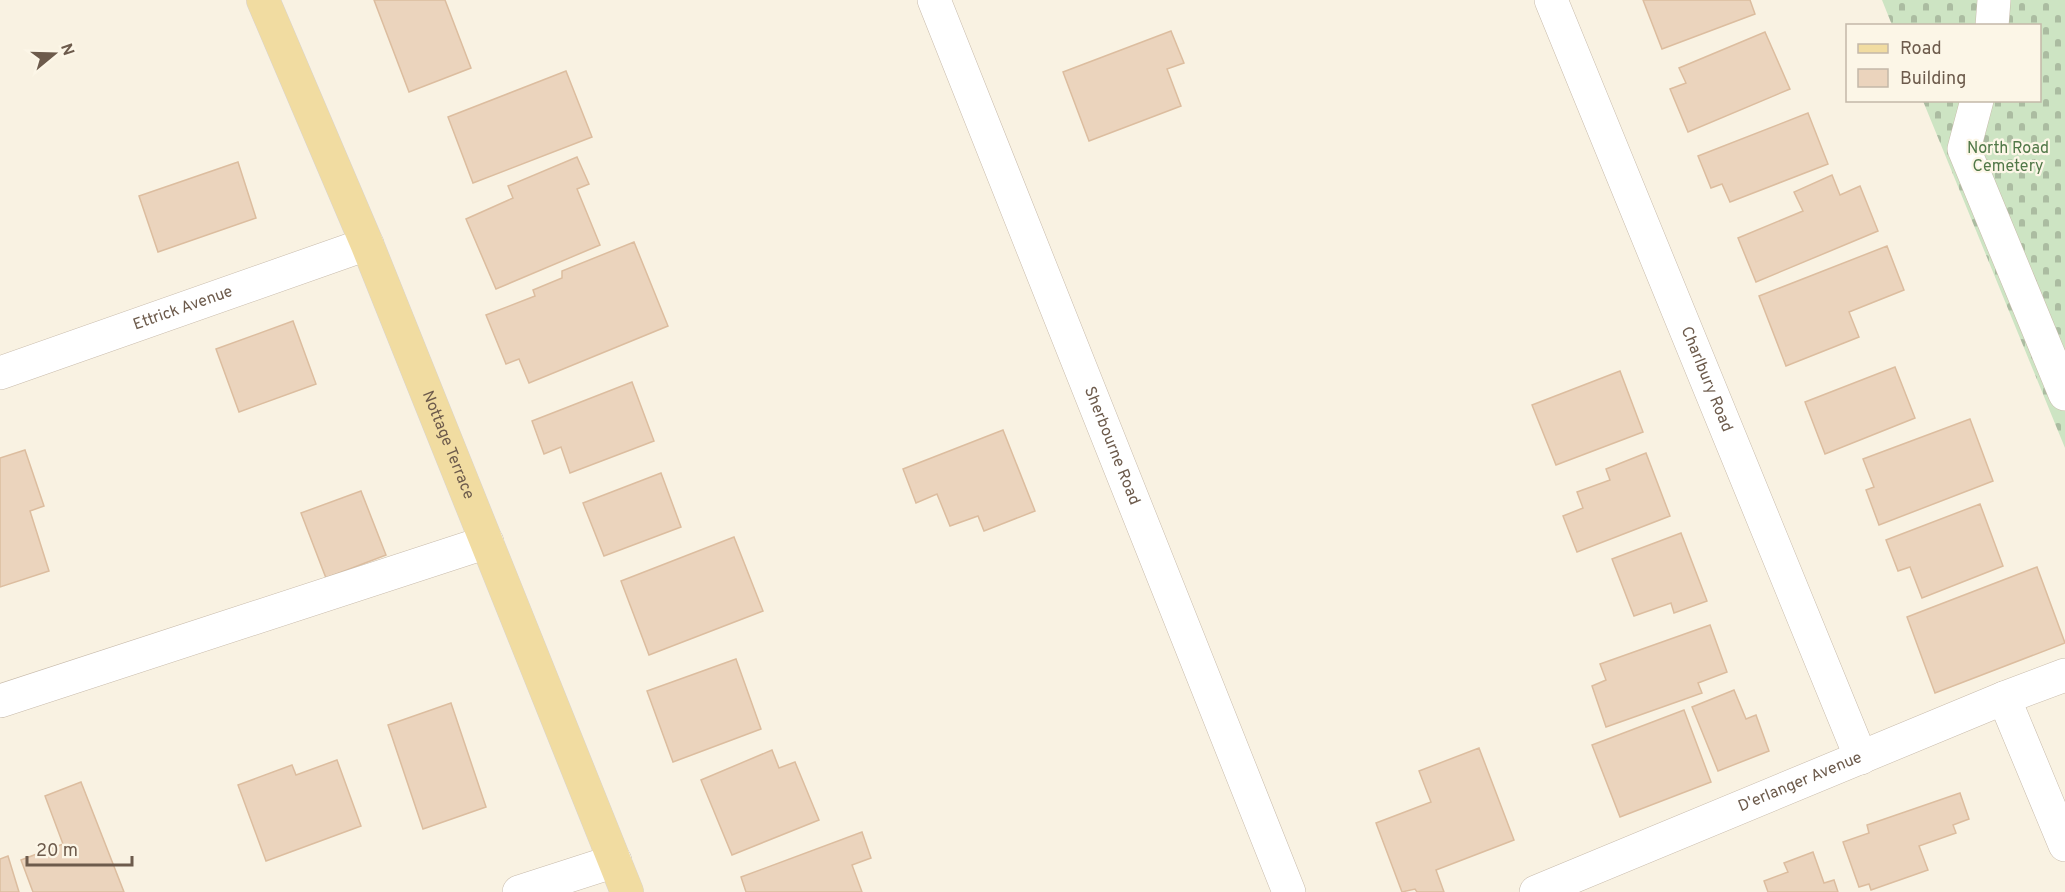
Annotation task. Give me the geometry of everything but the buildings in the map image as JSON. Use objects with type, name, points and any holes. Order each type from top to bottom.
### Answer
[{"type":"main road","name":"Nottage Terrace","points":[[263,0],[367,244],[627,892]]},
{"type":"street","name":"Sherbourne Road","points":[[933,0],[1289,892]]},
{"type":"street","name":"Charlbury Road","points":[[1551,0],[1861,758]]},
{"type":"street","points":[[1992,24],[1994,0]]},
{"type":"street","points":[[1976,102],[1964,149],[2065,394]]},
{"type":"street","name":"Ettrick Avenue","points":[[0,373],[367,244]]},
{"type":"street","points":[[0,701],[487,542]]},
{"type":"street","name":"D'erlanger Avenue","points":[[1536,892],[2004,698],[2065,675]]},
{"type":"street","points":[[2004,698],[2065,845]]},
{"type":"street","points":[[519,892],[615,861]]},
{"type":"green space","name":"North Road Cemetery","points":[[1882,0],[2065,0],[2065,448],[1923,102],[2041,102],[2041,24],[1892,24]]}]
